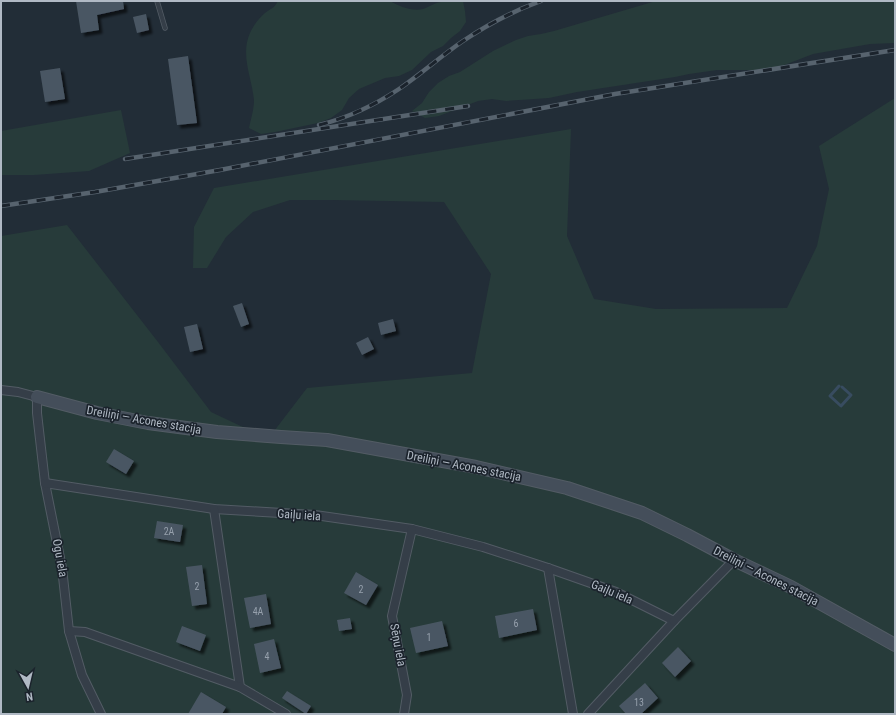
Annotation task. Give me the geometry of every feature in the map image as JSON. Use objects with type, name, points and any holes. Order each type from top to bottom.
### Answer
[{"type":"street","name":"Dreiliņi — Acones stacija","points":[[1,390],[18,392],[97,413],[148,423],[217,432],[328,440],[476,467],[567,488],[642,513],[791,587],[895,645]]},
{"type":"street","name":"Ogu iela","points":[[37,397],[37,413],[46,483],[62,568],[69,631],[82,675],[101,714]]},
{"type":"street","name":"Gaiļu iela","points":[[46,483],[214,509],[315,515],[412,529],[483,546],[548,568],[616,592],[674,621]]},
{"type":"street","points":[[214,509],[240,687]]},
{"type":"street","name":"Sēņu iela","points":[[404,714],[407,695],[392,616],[412,529]]},
{"type":"street","points":[[588,714],[674,621],[734,560]]},
{"type":"street","points":[[548,568],[573,714]]},
{"type":"street","points":[[69,631],[85,632],[240,687],[286,714]]},
{"type":"lane","points":[[157,1],[165,28]]},
{"type":"green space","points":[[278,1],[390,1],[406,8],[419,10],[444,1],[463,1],[466,22],[460,31],[443,46],[431,52],[412,70],[399,76],[385,78],[359,89],[349,98],[342,110],[331,118],[318,123],[261,134],[249,128],[254,100],[246,58],[247,41],[254,25],[267,11],[277,4]]},
{"type":"green space","points":[[656,1],[895,1],[895,43],[870,44],[813,54],[774,68],[760,70],[717,70],[577,92],[549,98],[506,101],[492,99],[478,101],[439,116],[425,118],[412,111],[422,103],[429,92],[438,83],[449,76],[460,72],[493,51],[516,40],[554,31]]},
{"type":"green space","points":[[895,98],[895,714],[1,714],[1,236],[67,225],[211,412],[268,439],[307,388],[472,373],[491,274],[444,202],[290,200],[253,212],[226,237],[207,268],[193,268],[194,227],[214,188],[571,129],[567,236],[594,299],[656,309],[787,308],[817,246],[829,189],[819,146]]},
{"type":"green space","points":[[121,110],[130,153],[89,171],[34,175],[1,175],[1,131]]},
{"type":"building","points":[[76,1],[123,1],[124,9],[97,15],[99,30],[81,33]]},
{"type":"building","points":[[146,14],[149,30],[137,33],[133,17]]},
{"type":"building","points":[[188,56],[197,123],[177,125],[168,59]]},
{"type":"building","points":[[60,68],[65,99],[45,102],[40,71]]},
{"type":"building","points":[[242,303],[249,324],[241,327],[233,306]]},
{"type":"building","points":[[393,319],[396,331],[381,335],[378,323]]},
{"type":"building","points":[[197,324],[203,349],[190,352],[184,327]]},
{"type":"building","points":[[368,337],[374,349],[362,355],[356,343]]},
{"type":"building","points":[[114,449],[134,461],[126,474],[106,462]]},
{"type":"building","points":[[157,521],[183,525],[180,542],[154,538]]},
{"type":"building","points":[[202,565],[207,604],[192,606],[186,567]]},
{"type":"building","points":[[356,572],[378,585],[366,605],[344,593]]},
{"type":"building","points":[[266,594],[271,624],[250,628],[244,598]]},
{"type":"building","points":[[533,609],[537,630],[499,638],[495,616]]},
{"type":"building","points":[[350,618],[352,629],[339,631],[337,620]]},
{"type":"building","points":[[442,621],[448,646],[416,653],[410,628]]},
{"type":"building","points":[[182,626],[206,635],[200,651],[176,642]]},
{"type":"building","points":[[274,639],[281,668],[260,673],[254,644]]},
{"type":"building","points":[[678,647],[691,661],[675,677],[662,663]]},
{"type":"building","points":[[645,683],[658,698],[641,714],[626,714],[619,706]]},
{"type":"building","points":[[287,691],[311,706],[306,714],[282,698]]},
{"type":"building","points":[[201,692],[226,707],[222,714],[188,714]]},
{"type":"waterway","points":[[839,386],[830,396],[841,406],[851,395],[842,387]]},
{"type":"railway","points":[[319,125],[350,115],[380,100],[399,89],[472,35],[510,14],[541,1]]},
{"type":"railway","points":[[1,206],[95,192],[220,170],[615,94],[895,50]]},
{"type":"railway","points":[[125,159],[468,106]]}]
